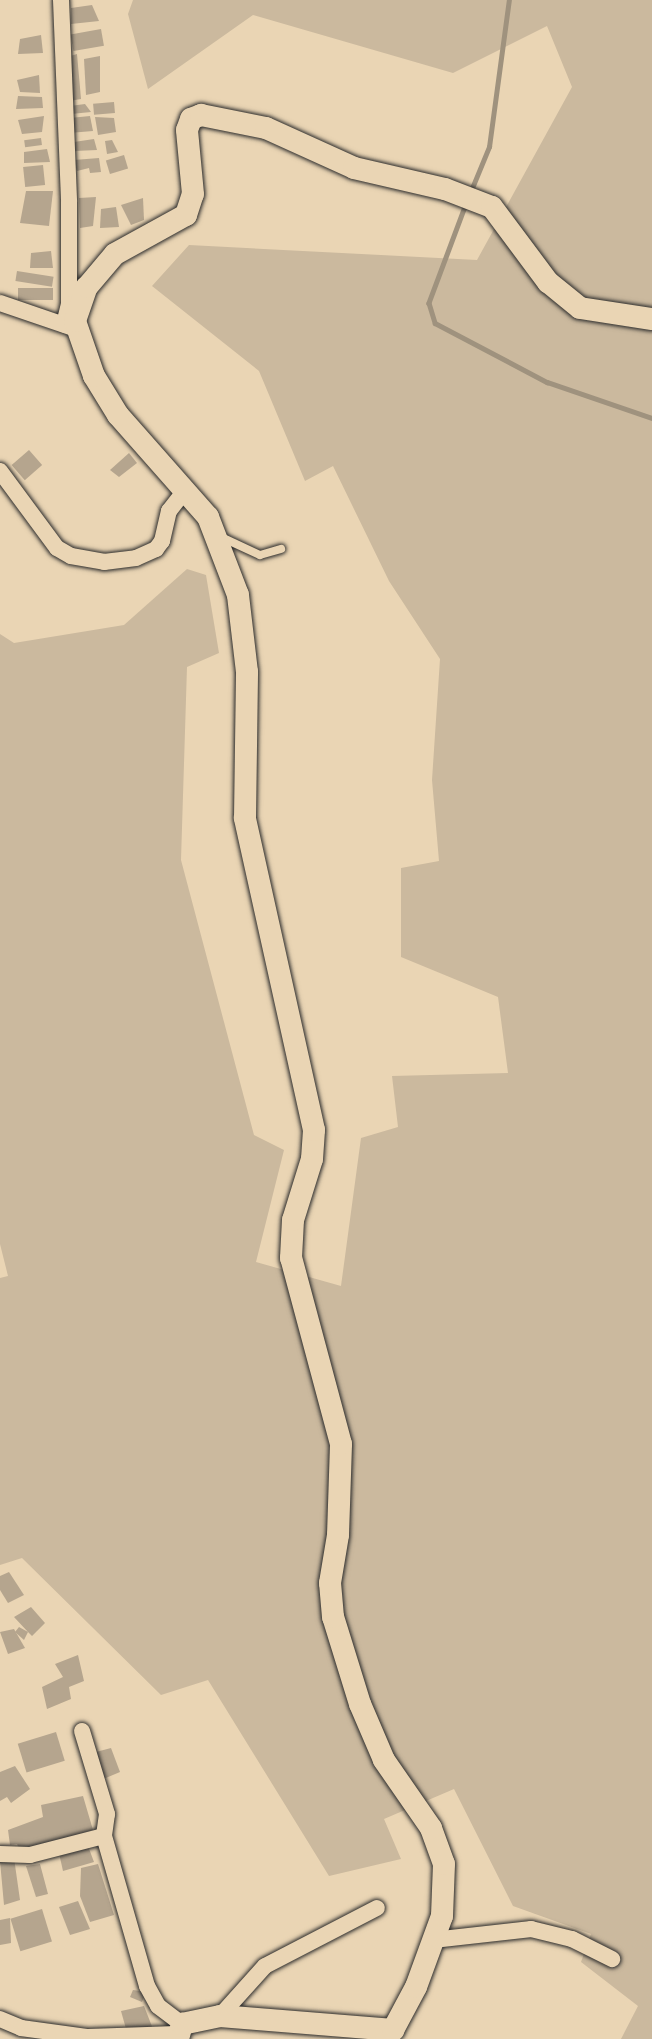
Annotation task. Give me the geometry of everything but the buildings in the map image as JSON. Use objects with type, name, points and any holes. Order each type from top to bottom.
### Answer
[{"type":"street","points":[[61,0],[69,202],[69,326],[94,376],[118,415],[199,502],[216,535],[236,588],[245,646],[248,695],[244,797],[248,838],[314,1130],[312,1159],[292,1220],[291,1258],[341,1444],[338,1535],[330,1583],[333,1617],[360,1704],[384,1761],[430,1828],[442,1856],[445,1902],[398,2034],[220,2016]]},
{"type":"street","points":[[69,326],[87,287],[115,254],[186,215],[193,194],[188,129],[191,119],[201,115],[266,128],[354,168],[445,189],[492,207],[548,282],[580,308],[652,319]]},
{"type":"street","points":[[0,303],[69,326]]},
{"type":"street","points":[[0,471],[57,548],[71,556],[104,562],[136,558],[156,549],[162,541],[169,511],[186,489]]},
{"type":"street","points":[[82,1731],[107,1814],[104,1836],[147,1986],[158,2006],[179,2032]]},
{"type":"street","points":[[0,1854],[30,1855],[104,1836]]},
{"type":"street","points":[[0,2019],[50,2036],[88,2037],[179,2032],[220,2016],[265,1966],[376,1908]]},
{"type":"street","points":[[433,1940],[531,1929],[572,1939],[612,1959]]},
{"type":"lane","points":[[216,535],[254,554],[265,555],[281,549]]},
{"type":"shaded area","points":[[133,0],[652,0],[652,2039],[621,2039],[638,2006],[581,1962],[591,1934],[513,1906],[454,1789],[384,1819],[401,1859],[329,1876],[208,1680],[161,1695],[22,1558],[0,1565],[0,1278],[8,1276],[0,1244],[0,634],[14,643],[124,625],[187,569],[206,575],[219,653],[187,667],[181,860],[254,1135],[284,1150],[256,1262],[341,1286],[361,1138],[398,1127],[392,1076],[508,1073],[498,997],[401,957],[401,868],[439,861],[432,780],[440,659],[389,581],[333,466],[305,481],[259,371],[152,286],[189,245],[477,260],[572,87],[547,26],[453,73],[253,15],[148,89],[128,14]]},
{"type":"waterway","points":[[470,193],[489,147],[509,0]]},
{"type":"waterway","points":[[466,204],[429,303],[435,323],[547,382],[652,418]]}]
